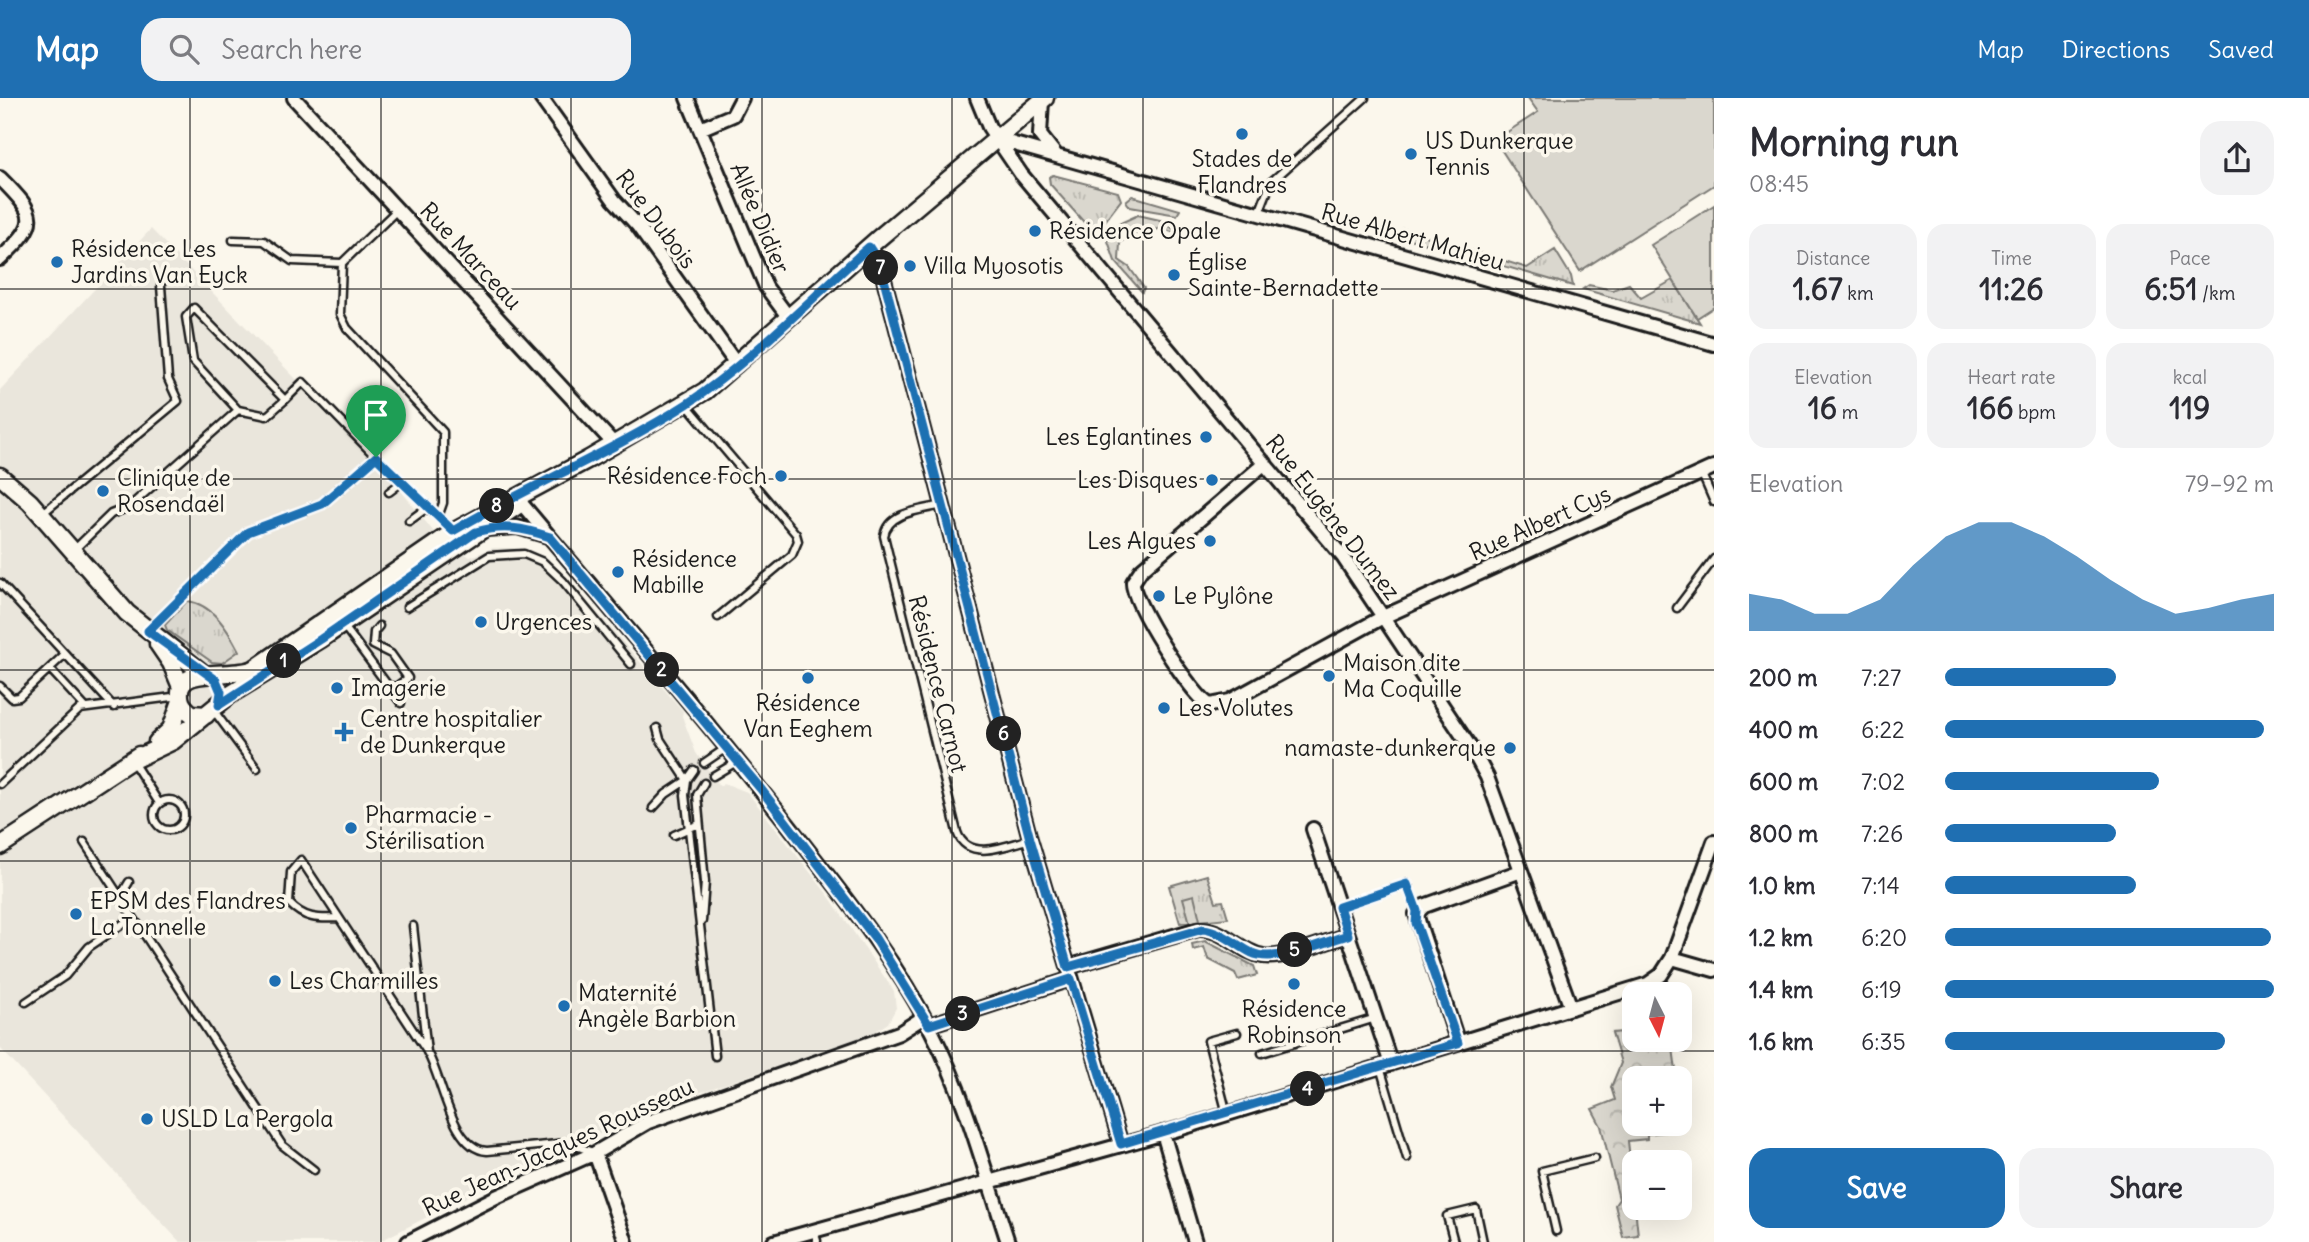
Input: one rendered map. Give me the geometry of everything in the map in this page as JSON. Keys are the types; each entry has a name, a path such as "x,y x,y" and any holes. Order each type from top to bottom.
{"street":[{"name":"Rue Marceau","path":"293,98 615,445"},
{"name":"Rue Dubois","path":"541,98 614,200 638,226 737,365"},
{"name":"Allée Didier","path":"687,98 766,287 789,317"},
{"path":"700,129 733,115 742,98"},
{"name":"Rue Eugène Dumez","path":"977,98 997,139 1021,174 1343,557 1479,760 1571,1008"},
{"path":"131,761 173,741 338,619 518,500 686,404 737,365 869,247 1043,99"},
{"path":"1043,99 1040,135 1046,146 1061,158"},
{"name":"Rue Albert Mahieu","path":"997,139 1714,344"},
{"path":"0,178 24,203 30,221 25,235 0,260"},
{"path":"869,247 880,264 945,504 1030,839 1121,1144"},
{"name":"Rue Albert Cys","path":"1265,463 1141,570 1133,582 1140,607 1196,693 1210,705 1230,701 1384,617 1714,467"},
{"path":"0,476 41,514 99,583 148,631 220,687 213,710"},
{"path":"464,535 518,500"},
{"path":"518,500 727,747 870,931 926,1021 950,1073 1008,1242"},
{"path":"464,535 494,527 517,527 550,537"},
{"path":"0,846 131,761 170,732 180,695 190,677 251,671 338,619"},
{"path":"148,631 168,658 180,695 192,713 213,710"},
{"path":"1313,829 1376,1018 1386,1065"},
{"path":"774,1242 815,1236 988,1181 1227,1114 1648,984 1661,975 1672,958 1714,842"},
{"path":"1458,1043 1416,923 1417,911 1521,871"},
{"name":"Rue Jean-Jacques Rousseau","path":"408,1242 496,1197 595,1153 648,1122 926,1021 1203,929 1264,957 1348,935"},
{"path":"1672,958 1714,970"},
{"path":"1163,1133 1195,1242"},
{"path":"595,1153 626,1242"}],"lane":[{"path":"1258,215 1270,182 1365,98"},
{"path":"398,209 341,263 340,314 344,324 443,432 443,503 438,517"},
{"path":"233,240 268,242 292,261 341,263"},
{"path":"41,514 178,401 168,379 161,286"},
{"path":"285,400 194,309 186,317 192,361 238,410 267,416 285,400 303,382 438,517 464,535"},
{"path":"686,404 798,537 792,555 718,617"},
{"path":"72,552 111,514 130,507 238,410"},
{"path":"148,631 248,532 322,504 376,457"},
{"path":"1701,472 1714,502"},
{"path":"388,492 402,482"},
{"name":"Résidence Carnot","path":"945,504 894,519 886,527 884,536 942,772 962,842 985,850 1030,839"},
{"path":"409,521 428,507"},
{"path":"407,607 489,556 524,554 543,562 563,581 631,664"},
{"path":"1677,608 1714,559"},
{"path":"0,583 114,707"},
{"path":"338,619 401,703"},
{"path":"379,626 374,632 373,645 391,654 408,678 396,687 387,685"},
{"path":"0,686 12,698 19,697 65,654"},
{"path":"50,669 85,707"},
{"path":"0,784 68,718 85,707 114,707 180,695"},
{"path":"213,710 257,769"},
{"path":"657,728 660,739 687,780 688,830 702,926 715,1056"},
{"path":"704,763 727,747"},
{"path":"131,761 159,803"},
{"path":"713,776 738,761"},
{"path":"653,808 666,794 687,780 694,770"},
{"path":"702,926 705,882 697,795 704,783"},
{"path":"168,800 177,802 184,815 176,828 159,829 154,818 159,803 168,800"},
{"path":"674,835 699,824"},
{"path":"84,842 282,1145 314,1170"},
{"path":"338,918 316,919 298,912 289,903 291,872 301,860 427,1052 436,1069 449,1112 472,1148 487,1151 567,1143 595,1153"},
{"path":"120,897 129,882"},
{"path":"1339,907 1407,884 1417,911"},
{"path":"26,1002 65,976 89,947 133,917"},
{"path":"413,926 427,1052"},
{"path":"1262,1053 1376,1018"},
{"path":"1227,1114 1208,1041 1237,1033"},
{"path":"1386,1065 1407,1158"},
{"path":"1556,1231 1542,1171 1595,1158"},
{"path":"1454,1242 1447,1216 1476,1209 1483,1242"}],"shaded area":[{"name":"Centre hospitalier de Dunkerque","path":"151,229 386,472 437,536 470,557 493,548 515,548 541,556 561,571 683,711 682,716 696,753 720,786 724,783 747,792 828,895 894,991 896,1008 888,1023 873,1033 678,1100 533,1163 378,1242 180,1242 0,1048 0,390"}],"green space":[{"path":"1528,98 1714,98 1714,185 1580,271 1495,140 1538,112"},
{"path":"1053,175 1118,192 1121,200 1099,229 1090,229 1050,184 1049,177"},
{"path":"1132,196 1180,210 1177,215 1130,207 1126,201"},
{"path":"1714,205 1714,307 1697,318 1651,245"},
{"path":"1138,215 1164,221 1180,235 1164,230 1148,230 1133,234 1120,243 1119,260 1129,267 1144,288 1142,292 1115,261 1108,241 1114,226"},
{"path":"1403,229 1527,268 1555,250 1571,276 1573,286 1406,238 1401,234"},
{"path":"1673,280 1700,323 1583,289 1589,285 1612,290 1629,284 1641,298"},
{"path":"187,601 205,607 219,619 239,651 222,663 212,662 167,630 165,625"},
{"path":"1207,875 1216,902 1223,901 1228,918 1180,923 1169,886"},
{"path":"1194,895 1200,920 1190,923 1183,898"},
{"path":"1205,941 1254,966 1257,975 1238,980 1235,973 1208,959 1204,947 1193,950 1192,944"},
{"path":"1622,1032 1622,1052 1674,1052 1675,1066 1622,1066 1622,1136 1647,1136 1647,1139 1628,1141 1629,1150 1622,1150 1622,1220 1636,1220 1638,1235 1623,1237 1615,1205 1619,1199 1601,1126 1592,1109 1615,1100 1611,1087 1621,1063 1612,1033"}],"place":[{"name":"Stades de Flandres","path":"1242,134"},
{"name":"US Dunkerque Tennis","path":"1411,154"},
{"name":"Résidence Opale","path":"1035,231"},
{"name":"Résidence Les Jardins Van Eyck","path":"57,262"},
{"name":"Villa Myosotis","path":"910,266"},
{"name":"Église Sainte-Bernadette","path":"1174,275"},
{"name":"Les Eglantines","path":"1206,437"},
{"name":"Résidence Foch","path":"781,476"},
{"name":"Les Disques","path":"1212,480"},
{"name":"Clinique de Rosendaël","path":"103,491"},
{"name":"Les Algues","path":"1210,541"},
{"name":"Résidence Mabille","path":"618,572"},
{"name":"Le Pylône","path":"1159,596"},
{"name":"Urgences","path":"481,622"},
{"name":"Maison dite Ma Coquille","path":"1329,676"},
{"name":"Résidence Van Eeghem","path":"808,678"},
{"name":"Imagerie","path":"337,688"},
{"name":"Les Volutes","path":"1164,708"},
{"name":"Centre hospitalier de Dunkerque","path":"344,732"},
{"name":"namaste-dunkerque","path":"1510,748"},
{"name":"Pharmacie - Stérilisation","path":"351,828"},
{"name":"EPSM des Flandres La Tonnelle","path":"76,914"},
{"name":"Les Charmilles","path":"275,981"},
{"name":"Résidence Robinson","path":"1294,984"},
{"name":"Maternité Angèle Barbion","path":"564,1006"},
{"name":"USLD La Pergola","path":"147,1119"}],"route":[{"path":"869,247 880,264 945,504 1030,839 1068,967 1198,929 1216,932 1256,955 1276,956 1348,935 1339,907 1407,884 1417,911 1416,923 1458,1043 1182,1128 1121,1144 1071,979 929,1025 894,967 845,897 704,718 550,537 529,530 506,526 476,532 321,639 235,691 219,705 221,692 216,680 204,674 148,631 248,532 259,526 307,512 322,504 376,457 453,531 670,414 705,391 869,247"}]}
